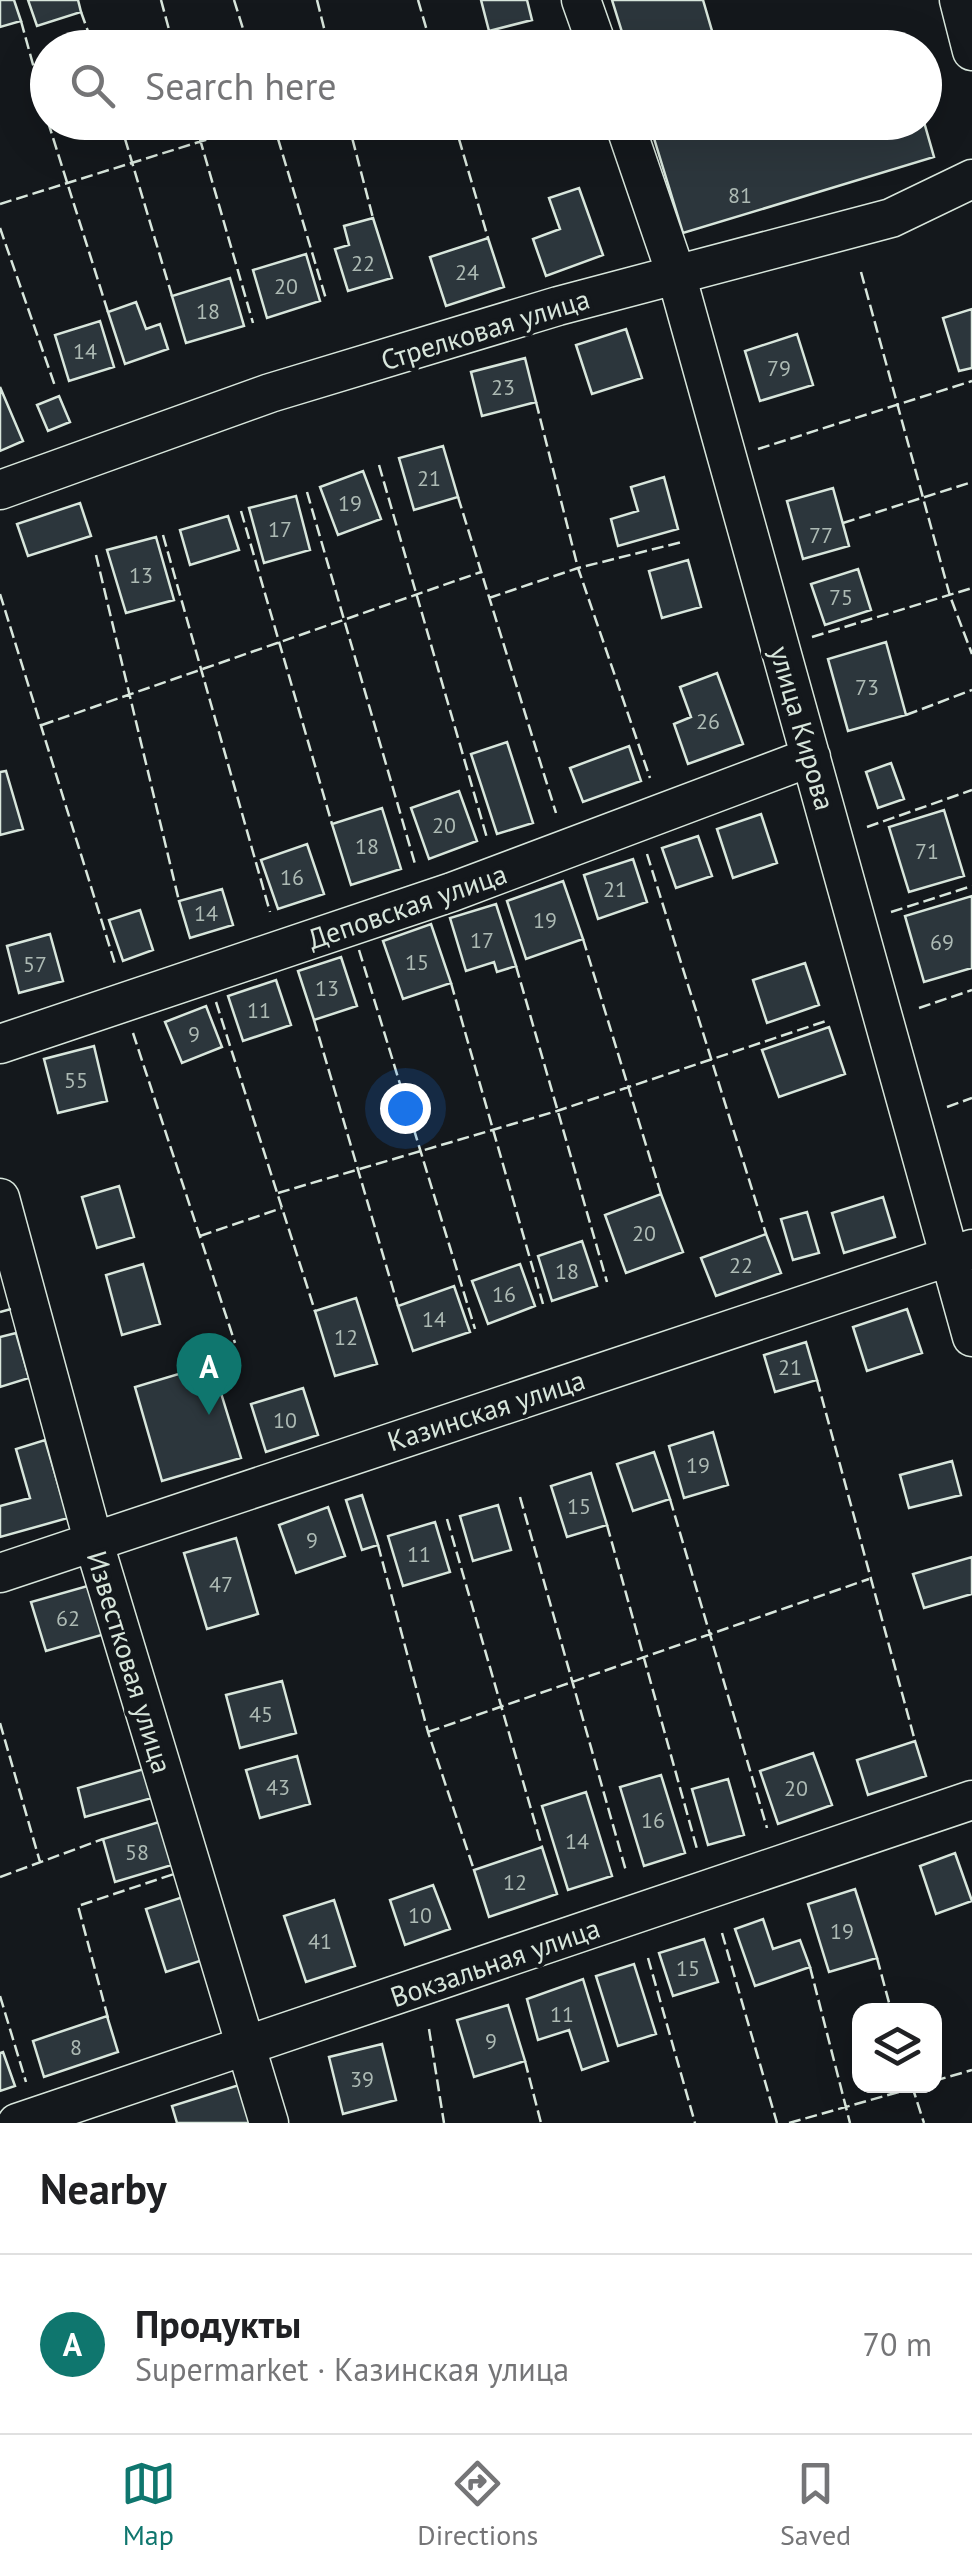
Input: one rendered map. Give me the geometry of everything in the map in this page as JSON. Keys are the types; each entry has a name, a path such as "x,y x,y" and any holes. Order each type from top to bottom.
{"street":[{"path":"581,0 592,30"},
{"path":"959,0 972,51"},
{"name":"улица Кирова","path":"630,140 676,274 811,757 961,1252 972,1337"},
{"name":"Стрелковая улица","path":"0,490 270,394 676,274 891,218 972,180"},
{"name":"Деповская улица","path":"0,1044 452,892 811,757"},
{"name":"Известковая улица","path":"0,1198 94,1540 269,2123"},
{"name":"Казинская улица","path":"0,1572 961,1252"},
{"name":"Вокзальная улица","path":"17,2123 972,1800"}],"building":[{"path":"0,0 14,0 21,21 0,27"},
{"path":"28,0 78,0 81,12 37,26"},
{"path":"481,0 527,0 532,20 489,30"},
{"path":"612,0 703,0 712,30 621,30"},
{"path":"655,140 929,140 934,157 683,233"},
{"path":"579,188 603,255 546,276 533,239 560,229 549,198"},
{"path":"373,218 392,278 348,291 335,249 349,245 344,226"},
{"path":"488,238 504,287 446,306 430,257"},
{"path":"306,254 320,301 267,318 253,270"},
{"path":"230,278 244,326 186,343 172,296"},
{"path":"136,302 146,329 160,324 168,349 125,364 108,312"},
{"path":"972,309 972,368 959,371 943,318"},
{"path":"100,321 114,367 69,381 55,335"},
{"path":"626,329 642,378 592,394 576,345"},
{"path":"797,334 813,385 760,401 745,351"},
{"path":"525,358 536,402 482,416 471,372"},
{"path":"0,387 23,441 0,451"},
{"path":"59,396 70,422 48,431 37,405"},
{"path":"443,446 458,497 414,510 399,458"},
{"path":"363,471 381,519 338,535 320,487"},
{"path":"664,477 678,529 618,546 611,519 638,511 631,487"},
{"path":"833,488 849,546 803,559 787,501"},
{"path":"296,496 310,550 264,563 249,508"},
{"path":"80,503 91,536 28,556 17,524"},
{"path":"228,516 239,550 190,565 180,530"},
{"path":"156,537 174,600 126,613 107,550"},
{"path":"688,560 701,607 662,618 649,571"},
{"path":"858,569 871,610 825,625 811,584"},
{"path":"886,642 906,715 848,731 828,659"},
{"path":"717,673 743,744 688,764 674,724 691,717 680,687"},
{"path":"507,742 533,823 497,834 471,754"},
{"path":"629,746 641,781 583,802 570,768"},
{"path":"891,763 904,799 878,808 866,772"},
{"path":"6,771 23,829 0,835 0,772"},
{"path":"459,791 477,841 429,859 411,808"},
{"path":"382,808 401,869 351,885 332,824"},
{"path":"944,810 964,876 909,892 889,827"},
{"path":"761,814 777,863 733,878 717,829"},
{"path":"698,836 712,876 676,888 662,848"},
{"path":"307,844 324,894 278,909 261,860"},
{"path":"633,859 647,902 598,919 584,875"},
{"path":"563,881 583,939 526,959 507,901"},
{"path":"222,889 233,925 190,938 179,901"},
{"path":"972,896 972,968 924,982 905,916"},
{"path":"496,904 516,966 497,972 494,962 466,971 450,918"},
{"path":"140,910 153,950 123,961 109,920"},
{"path":"431,924 451,983 403,999 383,941"},
{"path":"50,934 63,981 19,993 7,946"},
{"path":"341,957 357,1006 314,1020 298,971"},
{"path":"805,963 819,1005 767,1023 753,980"},
{"path":"276,980 291,1025 243,1041 228,996"},
{"path":"206,1006 222,1047 182,1063 165,1022"},
{"path":"829,1027 845,1074 779,1097 762,1050"},
{"path":"94,1046 107,1101 58,1113 44,1059"},
{"path":"119,1186 134,1237 97,1248 82,1197"},
{"path":"661,1194 683,1252 626,1273 605,1215"},
{"path":"883,1197 895,1237 844,1253 832,1213"},
{"path":"807,1212 819,1253 793,1260 781,1219"},
{"path":"766,1234 781,1273 716,1296 701,1258"},
{"path":"582,1241 597,1286 552,1301 538,1256"},
{"path":"143,1264 160,1324 122,1335 106,1275"},
{"path":"520,1264 535,1306 488,1324 472,1281"},
{"path":"454,1286 470,1332 413,1351 398,1306"},
{"path":"356,1298 377,1364 335,1376 315,1311"},
{"path":"907,1309 922,1353 867,1371 853,1327"},
{"path":"16,1333 29,1378 0,1387 0,1337"},
{"path":"806,1342 817,1380 775,1392 764,1355"},
{"path":"212,1364 241,1458 162,1481 135,1387"},
{"path":"303,1388 318,1435 266,1452 251,1404"},
{"path":"713,1432 728,1485 684,1498 669,1446"},
{"path":"45,1440 68,1518 0,1537 0,1506 30,1498 16,1449"},
{"path":"654,1452 670,1499 633,1511 617,1464"},
{"path":"952,1461 961,1495 909,1508 900,1475"},
{"path":"591,1473 607,1525 567,1537 551,1486"},
{"path":"362,1495 378,1545 362,1550 346,1500"},
{"path":"498,1505 511,1550 473,1561 460,1516"},
{"path":"328,1507 345,1556 296,1573 279,1525"},
{"path":"435,1522 450,1572 403,1586 388,1536"},
{"path":"236,1538 258,1614 207,1629 184,1553"},
{"path":"972,1557 972,1594 924,1608 913,1574"},
{"path":"91,1585 105,1634 46,1651 31,1602"},
{"path":"282,1681 296,1733 240,1748 226,1695"},
{"path":"915,1741 926,1776 868,1795 857,1760"},
{"path":"813,1753 832,1805 778,1824 760,1771"},
{"path":"297,1756 310,1804 260,1818 246,1770"},
{"path":"144,1769 152,1798 85,1817 78,1788"},
{"path":"661,1775 685,1853 644,1866 620,1787"},
{"path":"728,1779 744,1835 708,1845 692,1789"},
{"path":"586,1792 612,1876 568,1890 542,1806"},
{"path":"159,1822 172,1865 115,1882 103,1839"},
{"path":"542,1847 557,1894 489,1917 474,1870"},
{"path":"955,1853 972,1901 936,1914 920,1866"},
{"path":"433,1885 450,1929 405,1945 390,1900"},
{"path":"855,1889 877,1958 829,1972 808,1904"},
{"path":"183,1897 203,1960 166,1972 146,1909"},
{"path":"334,1900 355,1966 306,1982 284,1916"},
{"path":"763,1919 773,1949 800,1940 810,1967 755,1986 735,1929"},
{"path":"704,1939 718,1982 673,1996 659,1953"},
{"path":"634,1964 656,2034 618,2046 596,1976"},
{"path":"583,1979 608,2061 582,2070 569,2030 538,2040 527,1999"},
{"path":"508,2005 525,2061 474,2077 457,2020"},
{"path":"107,2016 118,2052 44,2077 33,2041"},
{"path":"382,2044 396,2100 343,2114 329,2057"},
{"path":"3,2052 15,2086 0,2091 0,2053"},
{"path":"239,2085 251,2123 177,2123 172,2106"}],"fence":[{"path":"161,0 169,30"},
{"path":"234,0 243,30"},
{"path":"317,0 324,30"},
{"path":"418,0 427,30"},
{"path":"81,12 88,30"},
{"path":"21,21 30,54"},
{"path":"54,140 108,312"},
{"path":"125,140 172,296"},
{"path":"200,140 253,323"},
{"path":"0,204 205,140"},
{"path":"278,140 326,299"},
{"path":"353,140 373,218"},
{"path":"459,140 488,238"},
{"path":"0,228 55,386"},
{"path":"861,272 950,596 972,654"},
{"path":"758,449 972,381"},
{"path":"536,402 578,568 650,778"},
{"path":"379,465 487,838"},
{"path":"843,523 972,482"},
{"path":"307,492 415,864"},
{"path":"458,497 556,813"},
{"path":"241,511 332,824"},
{"path":"163,535 270,912"},
{"path":"489,598 578,568 682,542"},
{"path":"96,555 179,901"},
{"path":"42,725 481,572"},
{"path":"812,637 972,588"},
{"path":"0,594 115,964"},
{"path":"906,715 972,690"},
{"path":"867,827 972,790"},
{"path":"647,854 766,1234"},
{"path":"891,912 972,886"},
{"path":"583,939 661,1194"},
{"path":"359,950 475,1329"},
{"path":"516,966 607,1282"},
{"path":"451,983 543,1304"},
{"path":"919,1008 972,990"},
{"path":"216,1002 315,1311"},
{"path":"314,1020 398,1306"},
{"path":"278,1193 557,1111 826,1021"},
{"path":"133,1033 235,1343"},
{"path":"947,1107 972,1098"},
{"path":"200,1236 282,1208"},
{"path":"0,1312 11,1309"},
{"path":"817,1380 915,1741"},
{"path":"520,1497 626,1871"},
{"path":"670,1499 767,1828"},
{"path":"447,1519 542,1847"},
{"path":"607,1525 697,1849"},
{"path":"378,1545 428,1732 474,1870"},
{"path":"428,1732 869,1579"},
{"path":"0,1723 40,1862"},
{"path":"0,1877 103,1839"},
{"path":"108,2018 78,1906 174,1874"},
{"path":"722,1933 777,2123"},
{"path":"648,1958 695,2123"},
{"path":"877,1958 889,2003"},
{"path":"810,1967 850,2123"},
{"path":"0,1996 26,2082"},
{"path":"429,2029 444,2123"},
{"path":"525,2061 541,2123"},
{"path":"942,2079 972,2070"},
{"path":"789,2123 895,2093"},
{"path":"914,2093 924,2123"}],"place":[{"name":"Продукты","path":"209,1415"}]}
